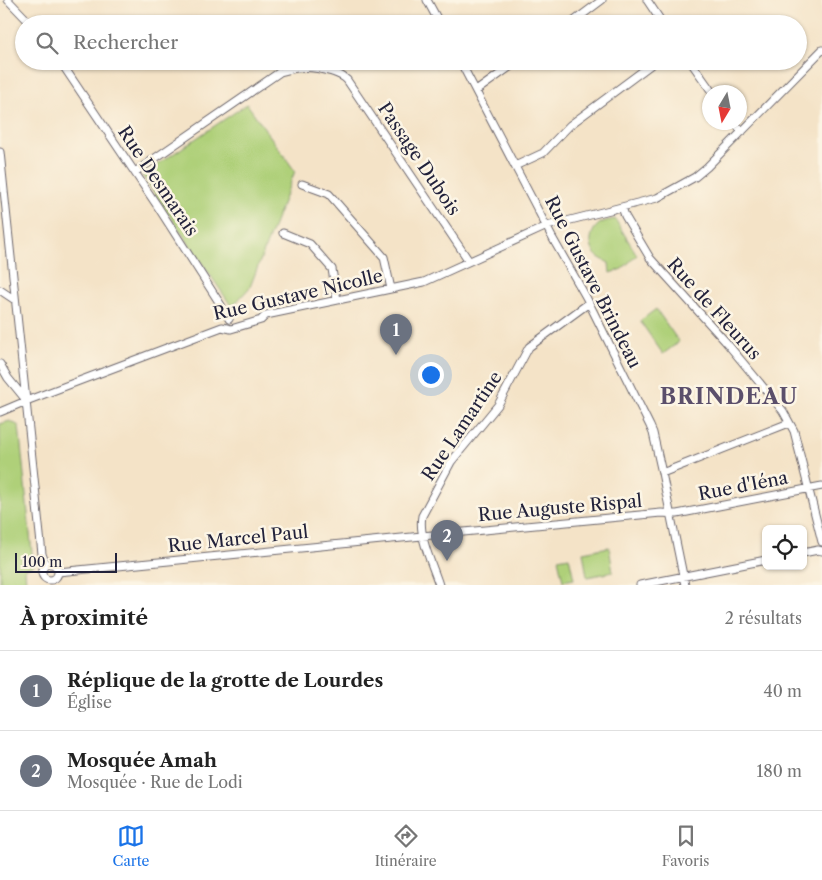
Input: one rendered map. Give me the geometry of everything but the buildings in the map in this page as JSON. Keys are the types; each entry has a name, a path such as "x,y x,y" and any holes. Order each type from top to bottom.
{"street":[{"path":"8,0 22,15"},
{"path":"427,0 435,15"},
{"path":"582,15 602,0"},
{"path":"647,0 657,15"},
{"name":"Rue Gustave Nicolle","path":"807,65 822,50"},
{"name":"Rue Desmarais","path":"66,70 196,265 229,319"},
{"name":"Passage Dubois","path":"134,172 280,72 286,70"},
{"name":"Passage Dubois","path":"326,70 342,75 349,84 469,261"},
{"name":"Rue Gustave Brindeau","path":"465,70 589,303 653,433 685,585"},
{"path":"476,91 505,70"},
{"path":"515,166 543,152 570,125 644,70"},
{"path":"696,70 707,85"},
{"name":"Rue Gustave Nicolle","path":"0,412 220,328 230,329 261,320 266,315 424,282 547,226 657,198 695,177 802,70"},
{"path":"0,152 42,554 46,565"},
{"path":"302,184 329,194 384,257 391,289"},
{"name":"Rue de Fleurus","path":"622,207 625,216 650,258 783,411 794,431 822,542"},
{"path":"283,233 310,244 332,269 337,300"},
{"path":"0,290 15,300"},
{"name":"Rue Lamartine","path":"422,536 420,524 422,516 451,462 498,405 529,347 589,303"},
{"path":"0,364 8,378 26,401"},
{"path":"662,473 789,423"},
{"name":"Rue d'Iéna","path":"670,514 822,486"},
{"name":"Rue Auguste Rispal","path":"422,536 660,513 670,514"},
{"path":"422,536 439,585"},
{"name":"Rue Marcel Paul","path":"58,572 422,536"},
{"path":"807,552 822,551"},
{"path":"640,585 762,561"},
{"path":"46,565 56,567 58,572 56,577 49,583 42,574 42,569 46,565"}],"green space":[{"path":"247,104 295,171 250,287 232,307 142,175"},
{"path":"615,219 637,255 622,269 610,273 609,263 595,254 591,240 593,231 599,224"},
{"path":"656,309 679,342 663,354 640,321"},
{"path":"10,421 19,426 33,563 33,566 25,568 26,585 0,585 0,424"},
{"path":"609,547 613,572 587,577 583,552"},
{"path":"569,557 574,579 563,581 558,559"}],"place":[{"name":"Réplique de la grotte de Lourdes","path":"396,355"},
{"name":"Mosquée Amah","path":"447,561"}],"district":[{"name":"BRINDEAU","path":"729,396"}]}
